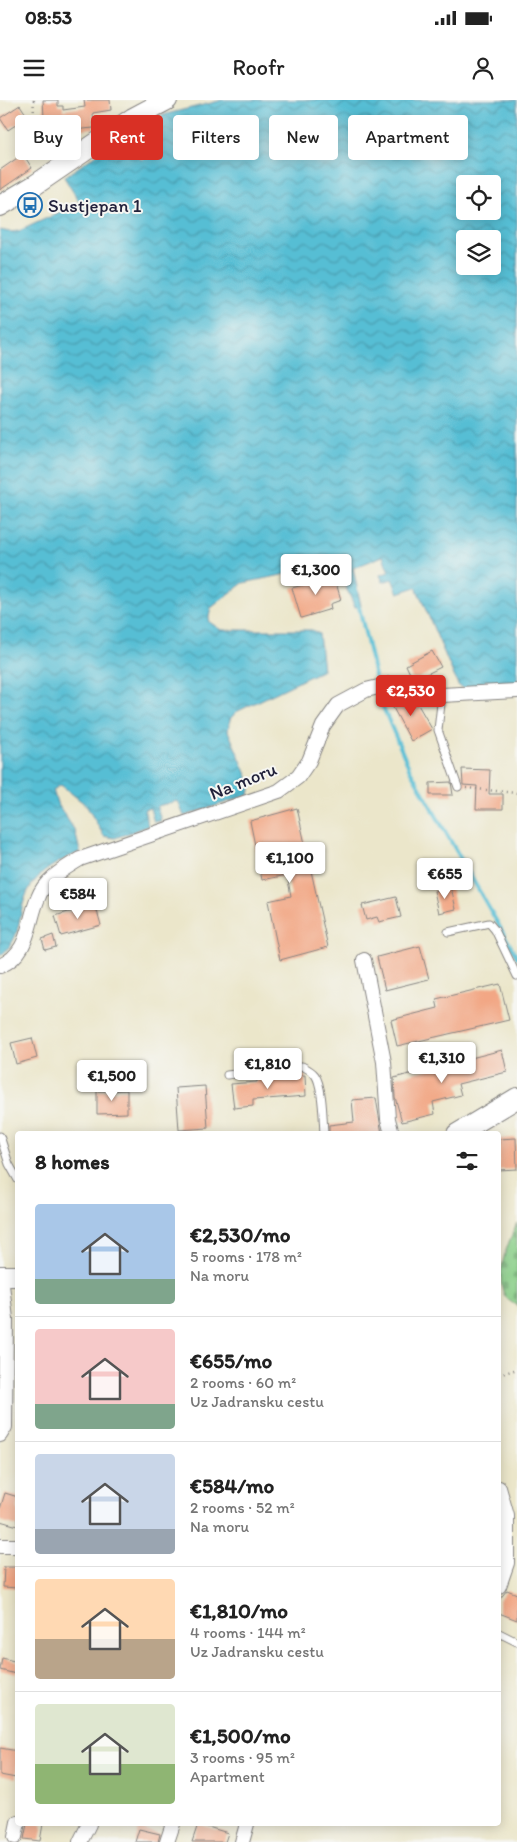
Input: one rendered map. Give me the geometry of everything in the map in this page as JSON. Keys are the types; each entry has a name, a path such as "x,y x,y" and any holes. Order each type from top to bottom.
{"main road":[{"path":"0,206 35,185 133,118 167,100"},
{"path":"462,1131 517,1098"}],"street":[{"name":"Na moru","path":"0,966 8,963 25,945 38,897 55,874 80,859 280,791 302,772 309,761 323,726 338,705 366,690 391,684 403,684 442,695 517,691"},
{"path":"364,960 384,1062 388,1119 391,1131"},
{"path":"0,1435 5,1427 3,1332 6,1276"},
{"path":"501,1495 507,1516 508,1563 501,1581"},
{"path":"0,1546 15,1546"},
{"path":"15,1837 17,1826"},
{"path":"80,1842 88,1826"},
{"path":"167,1842 172,1826"},
{"path":"242,1842 246,1826"}],"lane":[{"path":"442,695 438,730 458,787"},
{"path":"448,932 489,923 496,930 517,976"},
{"path":"227,1075 302,1066 315,1075 318,1084 324,1131"},
{"path":"0,1136 9,1164 15,1175"},
{"path":"501,1634 517,1642"}],"path":[{"path":"34,100 34,115"},
{"path":"458,787 517,793"},
{"path":"501,1374 517,1369"}],"green space":[{"path":"517,1223 517,1306 505,1296 501,1279 503,1259"}],"water":[{"path":"223,100 517,100 517,685 497,683 465,690 458,685 416,587 398,593 392,579 383,582 380,575 389,572 383,556 353,568 361,606 355,607 335,564 243,583 211,608 208,621 221,630 312,630 319,634 323,670 236,712 230,719 228,731 251,784 249,795 184,816 178,801 157,806 161,821 154,822 150,808 144,809 148,826 115,838 104,836 86,805 61,785 53,790 57,803 75,831 80,852 51,867 32,884 24,900 13,941 0,956 0,230 19,231 80,203 64,177 91,158 91,160 163,160 163,115"}],"building":[{"path":"43,100 58,100 58,106 63,106 63,110 85,107 84,100 110,100 111,110 91,115 91,128 81,129 81,115 44,115"},
{"path":"20,105 27,115 15,115 15,125 8,130 0,118"},
{"path":"15,160 27,160 32,168 0,190 0,170"},
{"path":"334,576 341,600 330,604 331,609 301,618 292,588"},
{"path":"432,651 441,667 417,679 412,678 406,665"},
{"path":"408,694 413,696 432,729 411,741 391,704"},
{"path":"462,769 490,770 489,794 503,794 503,809 476,809 477,786 463,785"},
{"path":"451,782 453,795 430,795 430,783"},
{"path":"297,808 328,947 280,960 268,901 291,896 287,875 262,880 250,821"},
{"path":"451,887 456,909 439,913 434,891"},
{"path":"396,897 401,917 379,922 377,917 366,920 362,905"},
{"path":"95,904 101,925 61,936 55,916"},
{"path":"53,935 56,947 45,950 42,939"},
{"path":"420,946 429,979 385,990 377,957"},
{"path":"500,984 509,1020 397,1046 391,1020 438,1008 436,999"},
{"path":"32,1038 37,1058 16,1064 11,1043"},
{"path":"502,1050 507,1072 458,1084 461,1095 433,1102 435,1114 402,1122 395,1097 394,1078"},
{"path":"305,1075 306,1096 253,1100 253,1106 234,1108 231,1084 257,1082 257,1079"},
{"path":"205,1086 208,1128 179,1130 176,1088"},
{"path":"127,1090 127,1113 97,1114 97,1091"},
{"path":"376,1098 382,1131 329,1131 329,1125 354,1122 352,1100"},
{"path":"516,1138 517,1169 501,1170 501,1139"},
{"path":"5,1493 15,1496 15,1525 0,1521 0,1509"},
{"path":"4,1567 15,1567 15,1588 3,1587"},
{"path":"507,1590 517,1594 517,1620 501,1614 501,1598"},
{"path":"2,1658 15,1661 15,1674 0,1670"},
{"path":"0,1748 15,1750 15,1778 0,1775"},
{"path":"27,1826 43,1826 40,1841 24,1839"},
{"path":"197,1826 205,1826 228,1833 225,1842 192,1842"},
{"path":"139,1829 160,1834 158,1842 135,1842"}],"waterway":[{"path":"359,607 375,676"},
{"path":"379,698 410,770 517,957"}],"place":[{"name":"Sustjepan 1","path":"30,205"}]}
